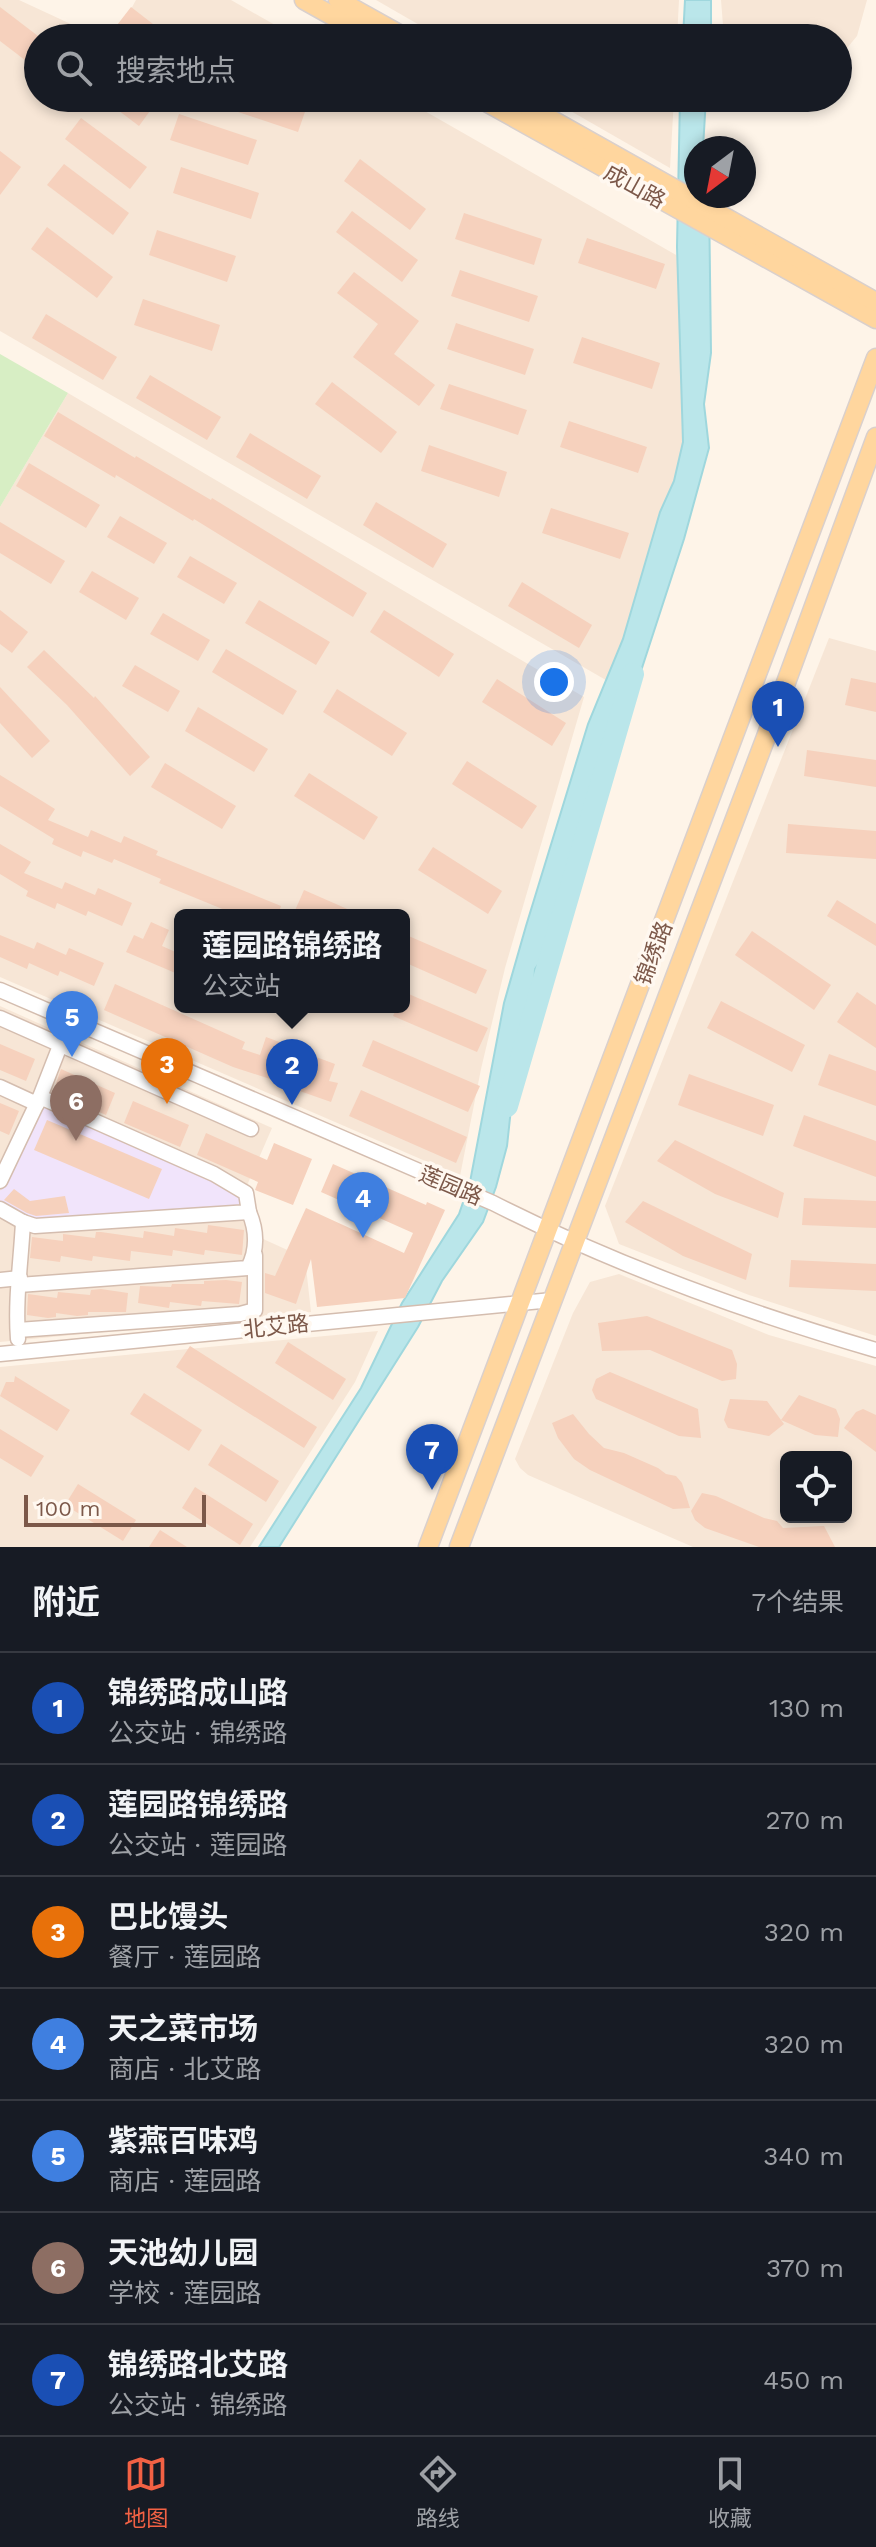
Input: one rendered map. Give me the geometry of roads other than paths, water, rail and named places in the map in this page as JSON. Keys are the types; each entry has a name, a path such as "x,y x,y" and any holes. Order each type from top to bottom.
{"main road":[{"path":"304,0 347,24"},
{"path":"338,0 381,24"},
{"name":"成山路","path":"507,112 643,180"},
{"name":"成山路","path":"535,112 876,319"},
{"name":"成山路","path":"749,240 876,302"},
{"name":"锦绣路","path":"428,1547 876,358"},
{"name":"锦绣路","path":"459,1547 876,437"}],"street":[{"name":"莲园路","path":"0,990 464,1190 549,1231"},
{"path":"0,1018 251,1129"},
{"path":"0,1181 4,1160 38,1100 70,1020"},
{"path":"0,1087 214,1174 246,1193 249,1212 256,1227 255,1310 240,1314 18,1330"},
{"path":"0,1209 35,1226 249,1212"},
{"path":"20,1352 16,1308 23,1222"},
{"path":"549,1231 752,1310 876,1350"},
{"path":"0,1280 248,1268 255,1255"},
{"name":"北艾路","path":"0,1354 552,1300"}],"water":[{"path":"685,0 711,0 711,24 684,24"},
{"path":"680,112 705,112 704,136 684,136 684,208 709,208 711,353 704,404 709,448 684,539 639,677 627,696 557,936 535,969 532,1021 514,1081 507,1146 496,1187 483,1222 442,1281 418,1327 279,1547 259,1547 361,1388 402,1303 459,1214 470,1182 504,1003 526,926 588,724 623,639 660,512 674,481 683,442 677,247"}],"waterway":[{"path":"507,1106 633,674"}],"place":[{"name":"锦绣路成山路","path":"778,747"},
{"name":"紫燕百味鸡","path":"72,1057"},
{"name":"巴比馒头","path":"167,1104"},
{"name":"莲园路锦绣路","path":"292,1105"},
{"name":"天池幼儿园","path":"76,1141"},
{"name":"天之菜市场","path":"363,1238"},
{"name":"锦绣路北艾路","path":"432,1490"}]}
